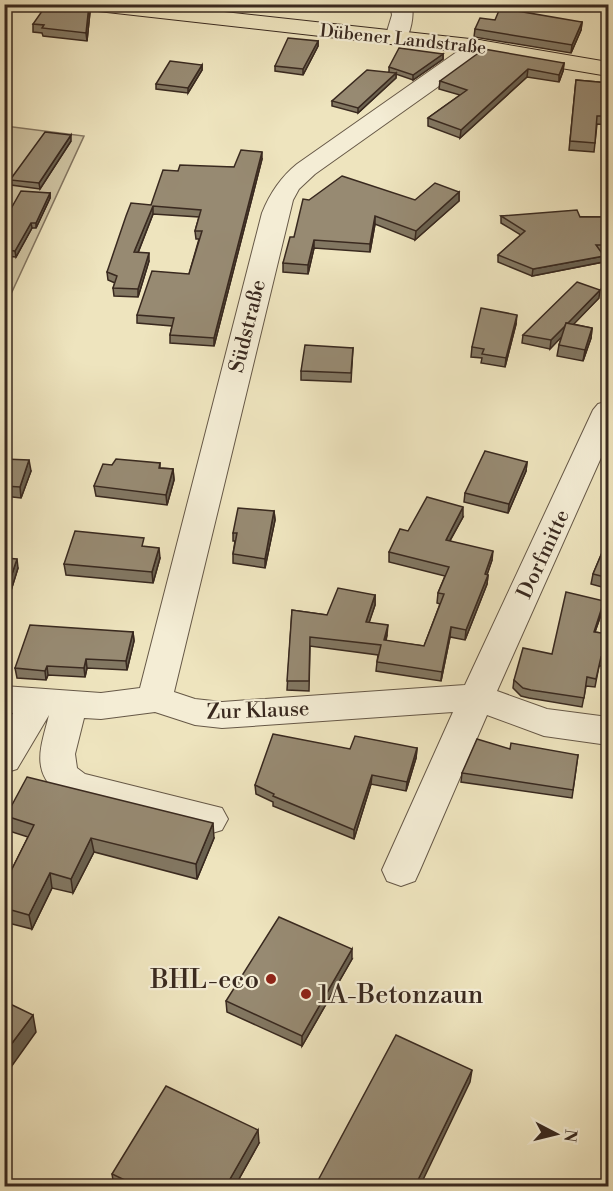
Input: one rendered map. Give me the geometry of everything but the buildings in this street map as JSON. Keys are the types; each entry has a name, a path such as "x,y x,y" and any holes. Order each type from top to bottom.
{"main road":[{"name":"Dübener Landstraße","path":"89,4 479,47 609,69"}],"street":[{"path":"396,38 403,15 401,4"},
{"name":"Südstraße","path":"155,699 281,194 306,169 479,47"},
{"name":"Dorfmitte","path":"477,697 609,410"},
{"path":"401,870 477,697"},
{"name":"Zur Klause","path":"37,701 100,706 155,699 195,712 222,716 477,697 544,722 609,731"},
{"path":"4,759 37,701"},
{"path":"37,701 57,754 58,766 63,777 73,784 209,819"}],"shaded area":[{"path":"5,126 84,136 5,307"}],"place":[{"name":"BHL-eco","path":"271,979"},
{"name":"1A-Betonzaun","path":"306,994"}]}
